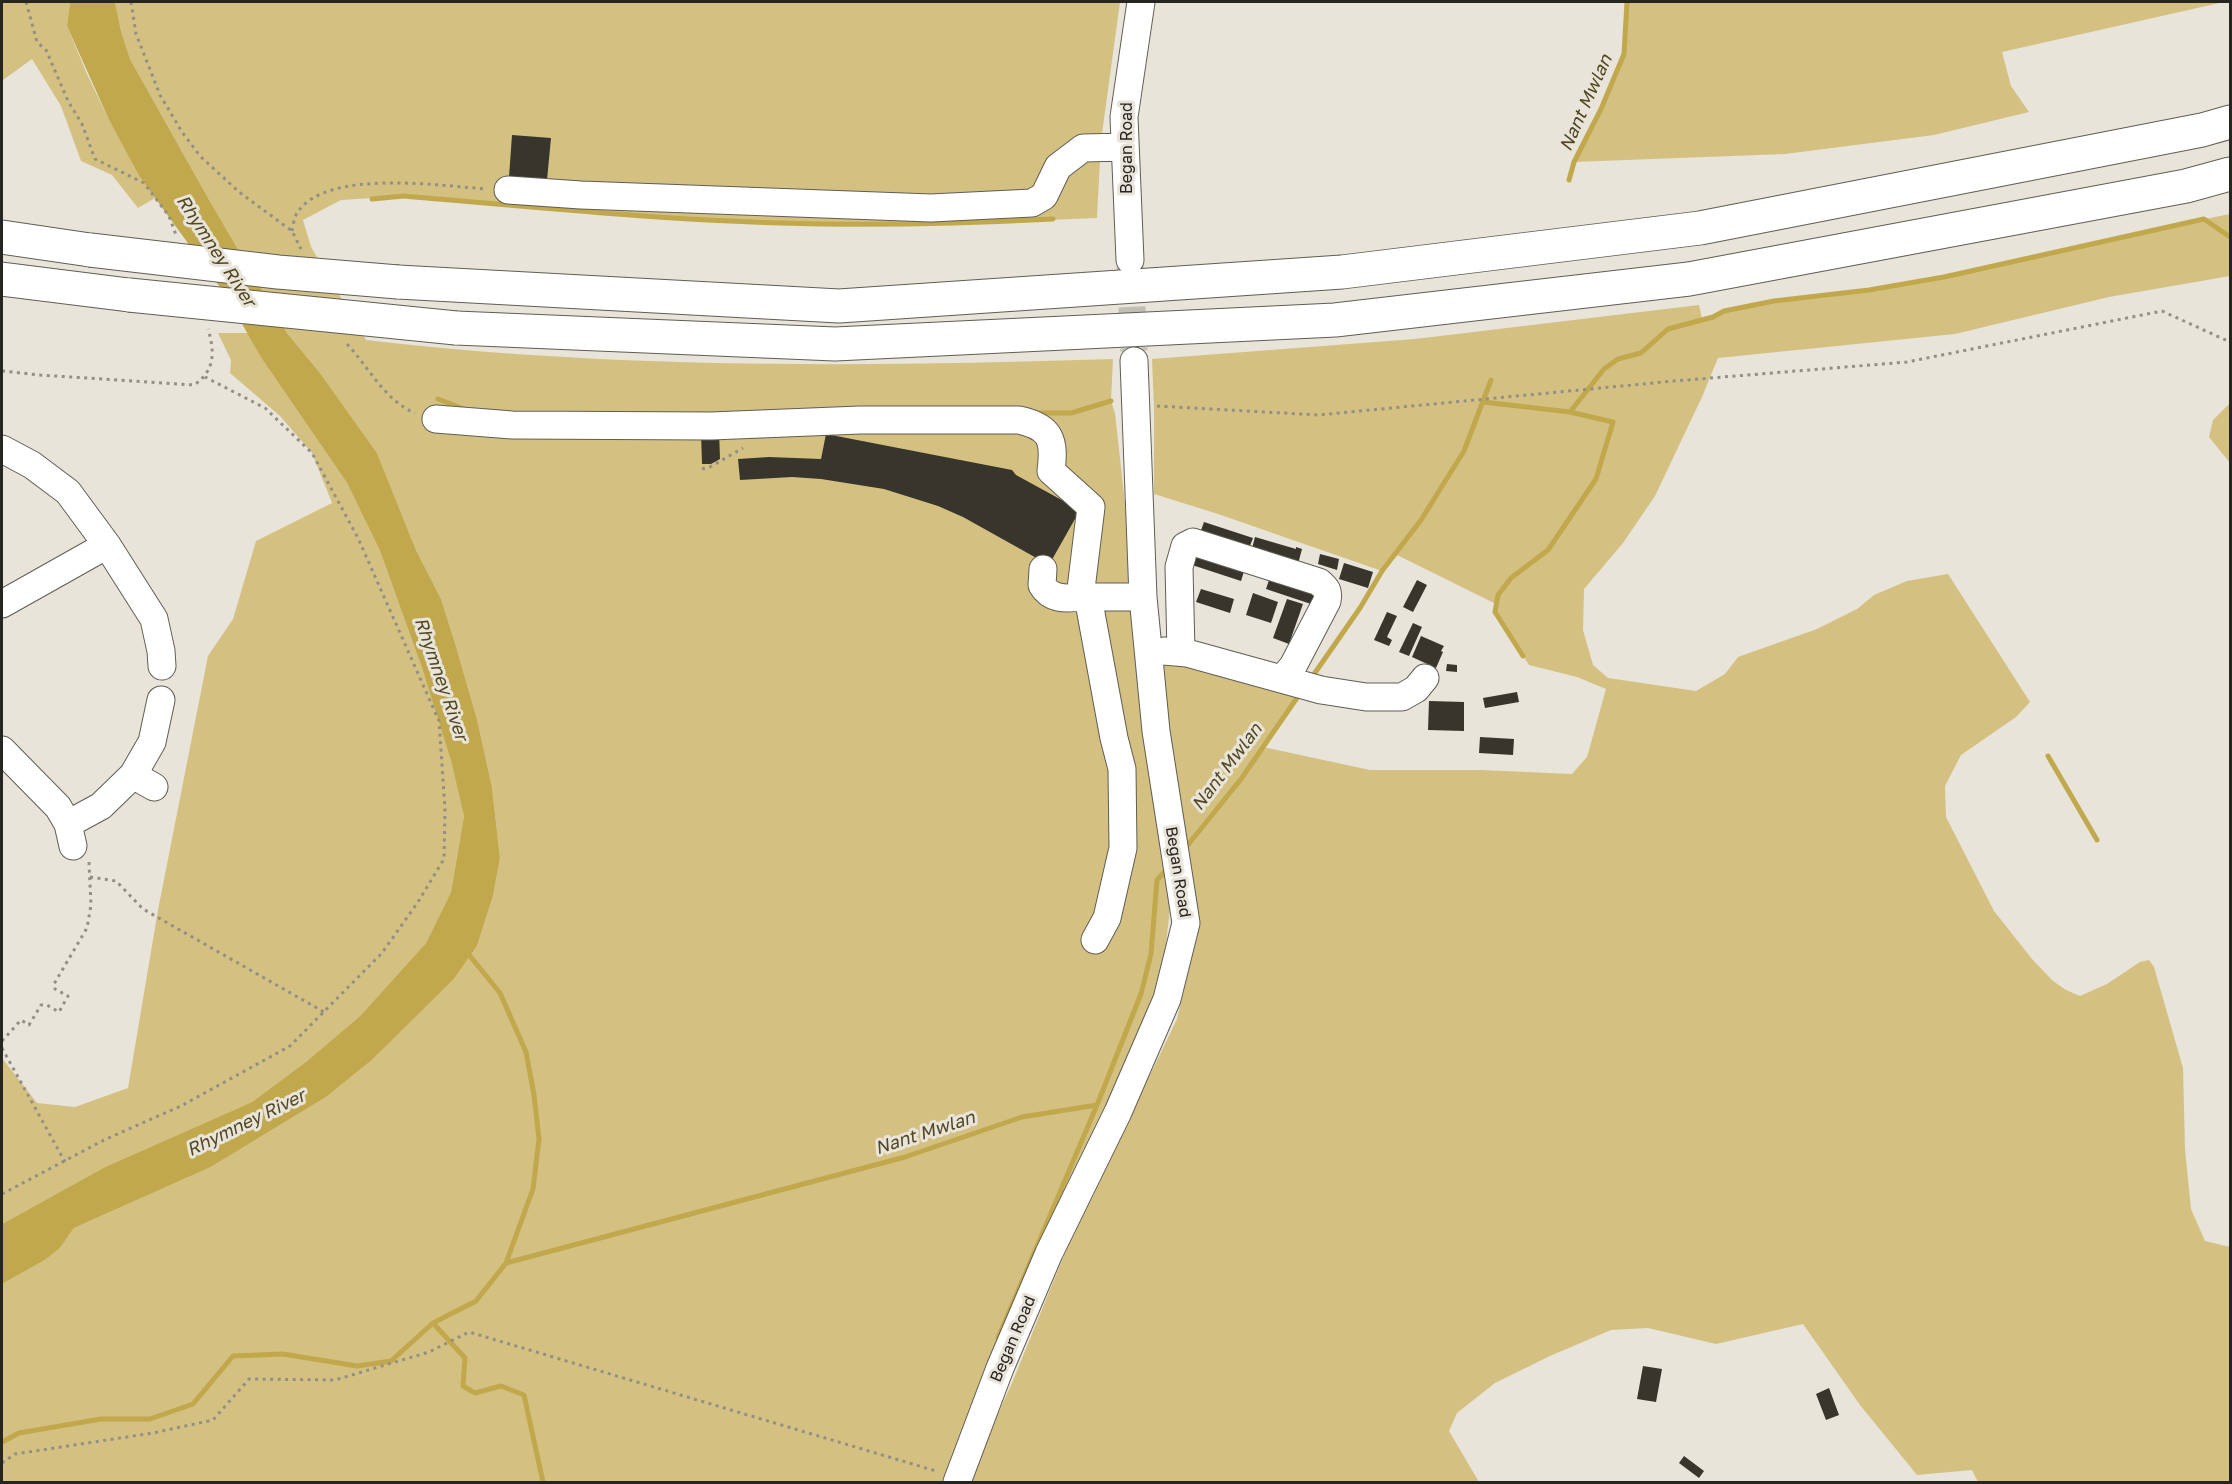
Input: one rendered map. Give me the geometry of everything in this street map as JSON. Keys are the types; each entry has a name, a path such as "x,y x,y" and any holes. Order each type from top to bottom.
{"highway":[{"path":"2,237 278,273 398,282 839,306 1342,273 1700,228 2230,122"},
{"path":"2,279 129,295 456,328 835,344 1335,320 1689,279 2186,186 2230,174"}],"street":[{"name":"Began Road","path":"1130,260 1124,117 1141,2"},
{"path":"508,190 581,195 931,208 1032,203 1044,196 1058,167 1083,148 1125,147"},
{"name":"Began Road","path":"958,1480 1000,1368 1049,1253 1118,1112 1167,999 1186,923 1156,731 1143,597 1134,361"},
{"path":"436,419 512,424 771,424 860,420 1019,420 1035,423 1046,433 1054,450 1051,471 1091,507 1084,597 1122,769 1123,848 1107,918 1095,940"},
{"path":"2,449 32,465 68,492 161,613 154,619 162,666"},
{"path":"1182,652 1179,567 1185,546 1194,542 1319,582 1327,589 1329,593 1327,601 1288,680"},
{"path":"5,602 107,545"},
{"path":"1043,569 1042,585 1050,595 1061,598 1143,597"},
{"path":"1148,651 1182,652 1321,690 1366,697 1402,697 1416,689 1425,678"},
{"path":"2,750 58,807 70,835 101,806 144,781 161,700"}],"path":[{"path":"26,2 37,42 46,50 68,101 82,124 95,159 144,183 169,216 176,236"},
{"path":"131,2 136,34 156,84 182,132 200,156 239,192 292,231 297,213 311,201 331,190 351,185 385,182 508,190"},
{"path":"1136,406 1318,415 1674,381 1907,362 2162,312 2230,342"},
{"path":"2,371 194,385 205,377 213,357 206,324"},
{"path":"2,1194 106,1139 181,1107 290,1046 382,953 444,859 446,809 439,721 358,538 312,453 265,408 205,377"},
{"path":"702,469 710,467 770,432 771,424"},
{"path":"2,1041 21,1020 29,1025 41,1005 47,1005 59,1012 68,996 53,987 87,928 92,905 88,850 80,850 70,835"},
{"path":"90,877 116,881 143,909 324,1012"},
{"path":"2,1048 65,1162"},
{"path":"2,1463 15,1454 153,1433 213,1420 249,1379 335,1380 429,1352 469,1332 958,1480"}],"shaded area":[{"path":"2,2 70,2 67,26 87,74 139,176 155,198 138,208 112,175 81,161 61,106 32,59 2,79"},
{"path":"115,2 1120,2 1101,141 1097,218 997,222 821,224 608,214 404,196 341,200 303,220 311,247 366,340 552,356 645,361 832,364 1113,359 1111,401 1115,413 1142,658 1172,890 1163,971 1153,1013 1001,1332 947,1482 2,1482 2,1284 45,1260 60,1248 74,1228 211,1167 326,1097 372,1060 454,979 477,946 493,896 500,858 492,787 477,719 455,643 441,599 416,550 377,453 320,373 287,333 208,198 130,59"},
{"path":"1627,2 2224,2 2002,52 2011,86 2029,112 1934,135 1785,154 1574,162 1601,109 1624,54"},
{"path":"2230,214 2230,276 2109,297 1955,334 1718,358 1655,496 1623,543 1584,589 1583,630 1593,665 1608,678 1696,691 1725,674 1738,657 1817,629 1857,609 1874,595 1907,581 1948,574 2030,702 2016,717 1961,755 1945,786 1946,817 1994,911 2032,959 2053,981 2080,996 2107,984 2140,962 2149,960 2154,967 2183,1068 2185,1149 2191,1209 2205,1241 2230,1247 2230,1482 1978,1482 1972,1470 1917,1475 1860,1405 1803,1324 1716,1344 1648,1328 1611,1330 1550,1356 1495,1383 1457,1413 1449,1431 1479,1482 970,1482 982,1448 1012,1383 1069,1243 1177,1019 1192,956 1196,926 1158,668 1171,655 1303,689 1263,747 1370,770 1481,770 1572,774 1587,757 1606,689 1577,677 1529,665 1495,612 1496,604 1395,554 1382,571 1154,494 1152,359 1415,339 1699,305 1702,319 1713,317 1724,311 1774,301 1869,290 1944,277"},
{"path":"218,333 249,333 262,359 347,483 380,551 452,760 464,816 451,892 426,943 360,1016 307,1061 252,1102 105,1167 2,1224 2,1058 37,1103 75,1107 128,1088 158,910 208,656 233,619 256,541 332,503 312,453 280,416 230,373 231,360"},
{"path":"2230,403 2230,463 2209,437 2213,420"}],"water":[{"name":"Rhymney River","path":"70,2 115,2 130,59 208,198 287,333 320,373 377,453 416,550 441,599 455,643 477,719 492,787 500,858 493,896 477,946 454,979 372,1060 326,1097 211,1167 74,1228 60,1248 45,1260 2,1284 2,1224 105,1167 252,1102 307,1061 360,1016 426,943 451,892 464,816 451,760 422,668 380,551 347,483 262,359 225,294 139,176 110,122 67,26"}],"building":[{"path":"512,135 551,138 547,180 509,177"},
{"path":"719,430 720,459 711,464 702,464 701,431"},
{"path":"826,434 1012,470 1016,475 1080,510 1049,565 963,517 938,506 884,489 792,477 740,480 738,459 769,457 821,459"},
{"path":"1204,522 1253,538 1248,551 1199,536"},
{"path":"1255,537 1302,549 1298,564 1251,552"},
{"path":"1194,548 1246,565 1241,581 1189,564"},
{"path":"1320,554 1339,559 1337,570 1318,564"},
{"path":"1344,563 1373,572 1368,588 1339,579"},
{"path":"1271,574 1323,591 1317,606 1266,589"},
{"path":"1417,580 1427,585 1413,612 1403,607"},
{"path":"1201,589 1234,599 1230,613 1196,602"},
{"path":"1253,593 1278,602 1271,623 1246,615"},
{"path":"1287,599 1303,604 1289,644 1273,638"},
{"path":"1387,612 1397,616 1387,637 1392,640 1389,646 1374,640"},
{"path":"1413,623 1422,627 1409,656 1399,652"},
{"path":"1421,636 1444,646 1436,668 1412,657"},
{"path":"1447,664 1457,665 1457,672 1446,671"},
{"path":"1517,692 1519,702 1485,708 1483,698"},
{"path":"1429,701 1464,702 1464,731 1428,730"},
{"path":"1480,737 1514,739 1513,755 1479,753"},
{"path":"1643,1366 1662,1369 1656,1402 1637,1399"},
{"path":"1829,1388 1839,1415 1826,1420 1816,1394"},
{"path":"1684,1456 1704,1471 1699,1478 1679,1463"}],"waterway":[{"name":"Nant Mwlan","path":"1569,180 1574,162 1601,109 1624,54 1627,2"},
{"path":"372,199 404,196 612,214 769,223 908,224 1053,219"},
{"path":"1570,412 1604,369 1618,359 1641,353 1668,329 1713,317 1724,311 1774,301 1869,290 1944,277 2204,219 2230,237"},
{"name":"Nant Mwlan","path":"1310,680 1360,608 1382,571 1421,520 1464,451 1491,380"},
{"path":"438,399 464,409"},
{"path":"1036,413 1071,413 1111,401"},
{"path":"1483,402 1570,412 1613,422 1596,479 1548,550 1511,578 1498,595 1495,612 1523,656"},
{"name":"Nant Mwlan","path":"1183,851 1241,779 1301,692"},
{"path":"2048,756 2097,840"},
{"name":"Nant Mwlan","path":"2,1442 19,1433 101,1419 150,1419 193,1404 233,1356 283,1354 357,1366 391,1361 433,1323 476,1301 506,1263 905,1157 1022,1117 1097,1105 1141,994 1151,954 1157,880 1169,867"},
{"path":"470,956 500,993 526,1052 534,1095 539,1139 533,1189 506,1263"},
{"path":"998,1338 1097,1105"},
{"path":"433,1323 465,1358 463,1386 475,1393 501,1386 524,1395 543,1482"}],"tunnel":[{"path":"1130,266 1134,351"}]}
